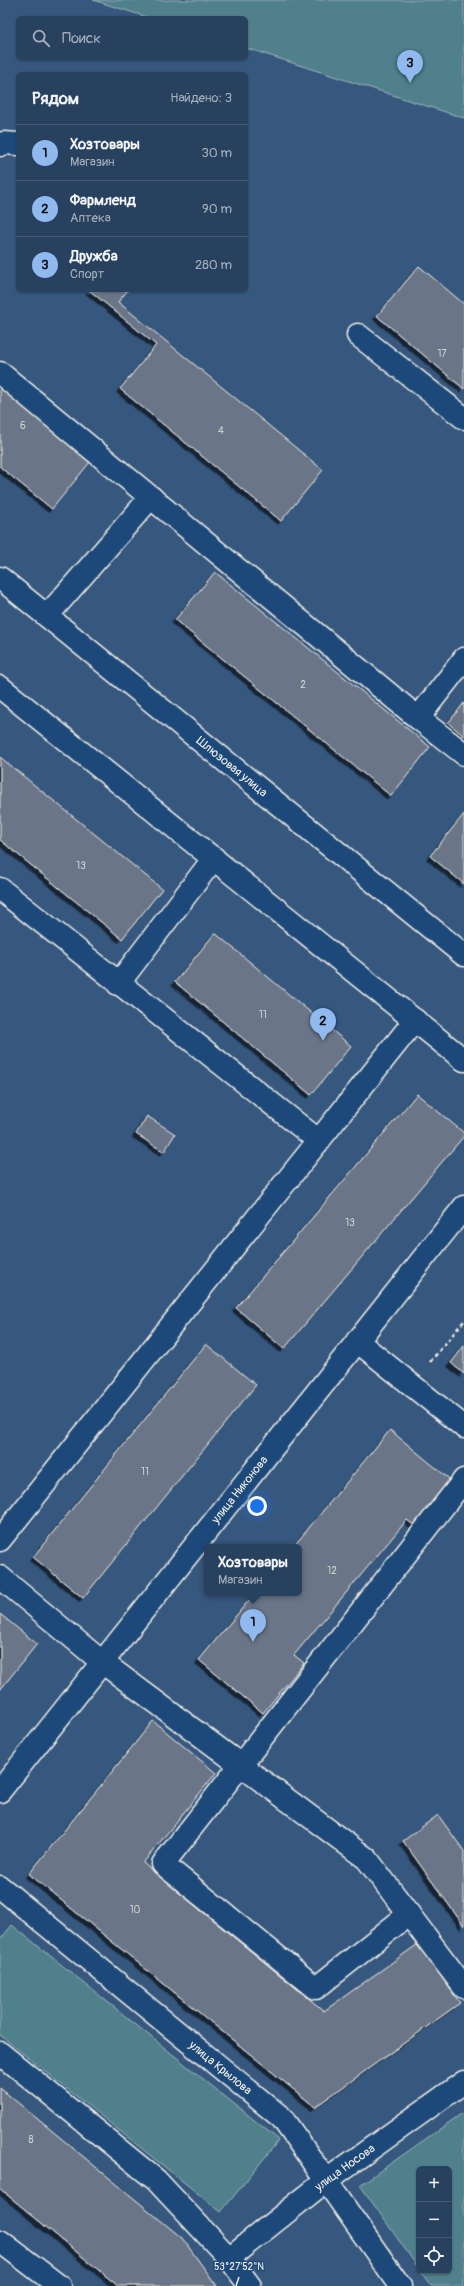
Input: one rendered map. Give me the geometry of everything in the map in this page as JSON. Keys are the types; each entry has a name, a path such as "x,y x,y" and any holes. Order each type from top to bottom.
{"street":[{"path":"0,145 3,143 16,144"},
{"path":"358,335 464,418"},
{"path":"0,373 418,718 464,754"},
{"path":"47,616 151,497"},
{"name":"Шлюзовая улица","path":"0,578 464,955"},
{"path":"418,718 464,659"},
{"path":"0,687 464,1060"},
{"path":"118,984 214,858"},
{"path":"0,889 118,984 319,1141"},
{"path":"0,1540 415,1020"},
{"name":"улица Никонова","path":"0,1791 464,1207"},
{"path":"357,1341 464,1427"},
{"path":"409,1914 316,1988 163,1864 242,1766 464,1480"},
{"path":"0,1577 102,1662 367,1859 464,1987"},
{"name":"улица Крылова","path":"0,1887 282,2118 400,2286"},
{"path":"0,2053 156,2180 229,2258 250,2286"},
{"name":"улица Носова","path":"229,2258 327,2180 464,2082"},
{"path":"0,2241 59,2286"}],"path":[{"path":"412,1385 464,1321"}],"green space":[{"path":"93,0 464,0 464,118 248,49 248,16 144,16"},
{"path":"12,1925 279,2140 221,2212 0,2035 0,1940"},
{"path":"464,2112 464,2286 431,2286 422,2274 452,2274 452,2166 416,2166 416,2265 360,2185"}],"building":[{"path":"419,266 464,304 464,389 377,316"},
{"path":"91,292 126,292 118,302 323,470 281,521 120,389 156,345"},
{"path":"0,388 90,462 52,509 0,467"},
{"path":"215,572 430,747 391,796 175,620"},
{"path":"464,703 464,736 448,723"},
{"path":"0,757 162,889 122,939 0,840"},
{"path":"464,814 464,884 430,856"},
{"path":"215,933 351,1046 311,1095 175,982"},
{"path":"417,1094 464,1133 464,1136 284,1349 236,1308"},
{"path":"147,1116 175,1134 164,1152 136,1134"},
{"path":"206,1344 256,1385 83,1598 33,1557"},
{"path":"464,1346 464,1374 451,1363"},
{"path":"390,1430 453,1482 416,1527 407,1520 294,1655 304,1663 263,1713 199,1660 252,1596 302,1596 302,1544 295,1544"},
{"path":"0,1614 37,1644 0,1690"},
{"path":"153,1721 216,1773 143,1863 324,2011 418,1944 460,2003 315,2107 29,1874"},
{"path":"438,1815 464,1851 464,1926 403,1841"},
{"path":"0,2088 182,2238 217,2286 118,2286 0,2189"}],"place":[{"name":"Дружба","path":"410,83"},
{"name":"Фармленд","path":"323,1041"},
{"name":"Хозтовары","path":"253,1642"}]}
